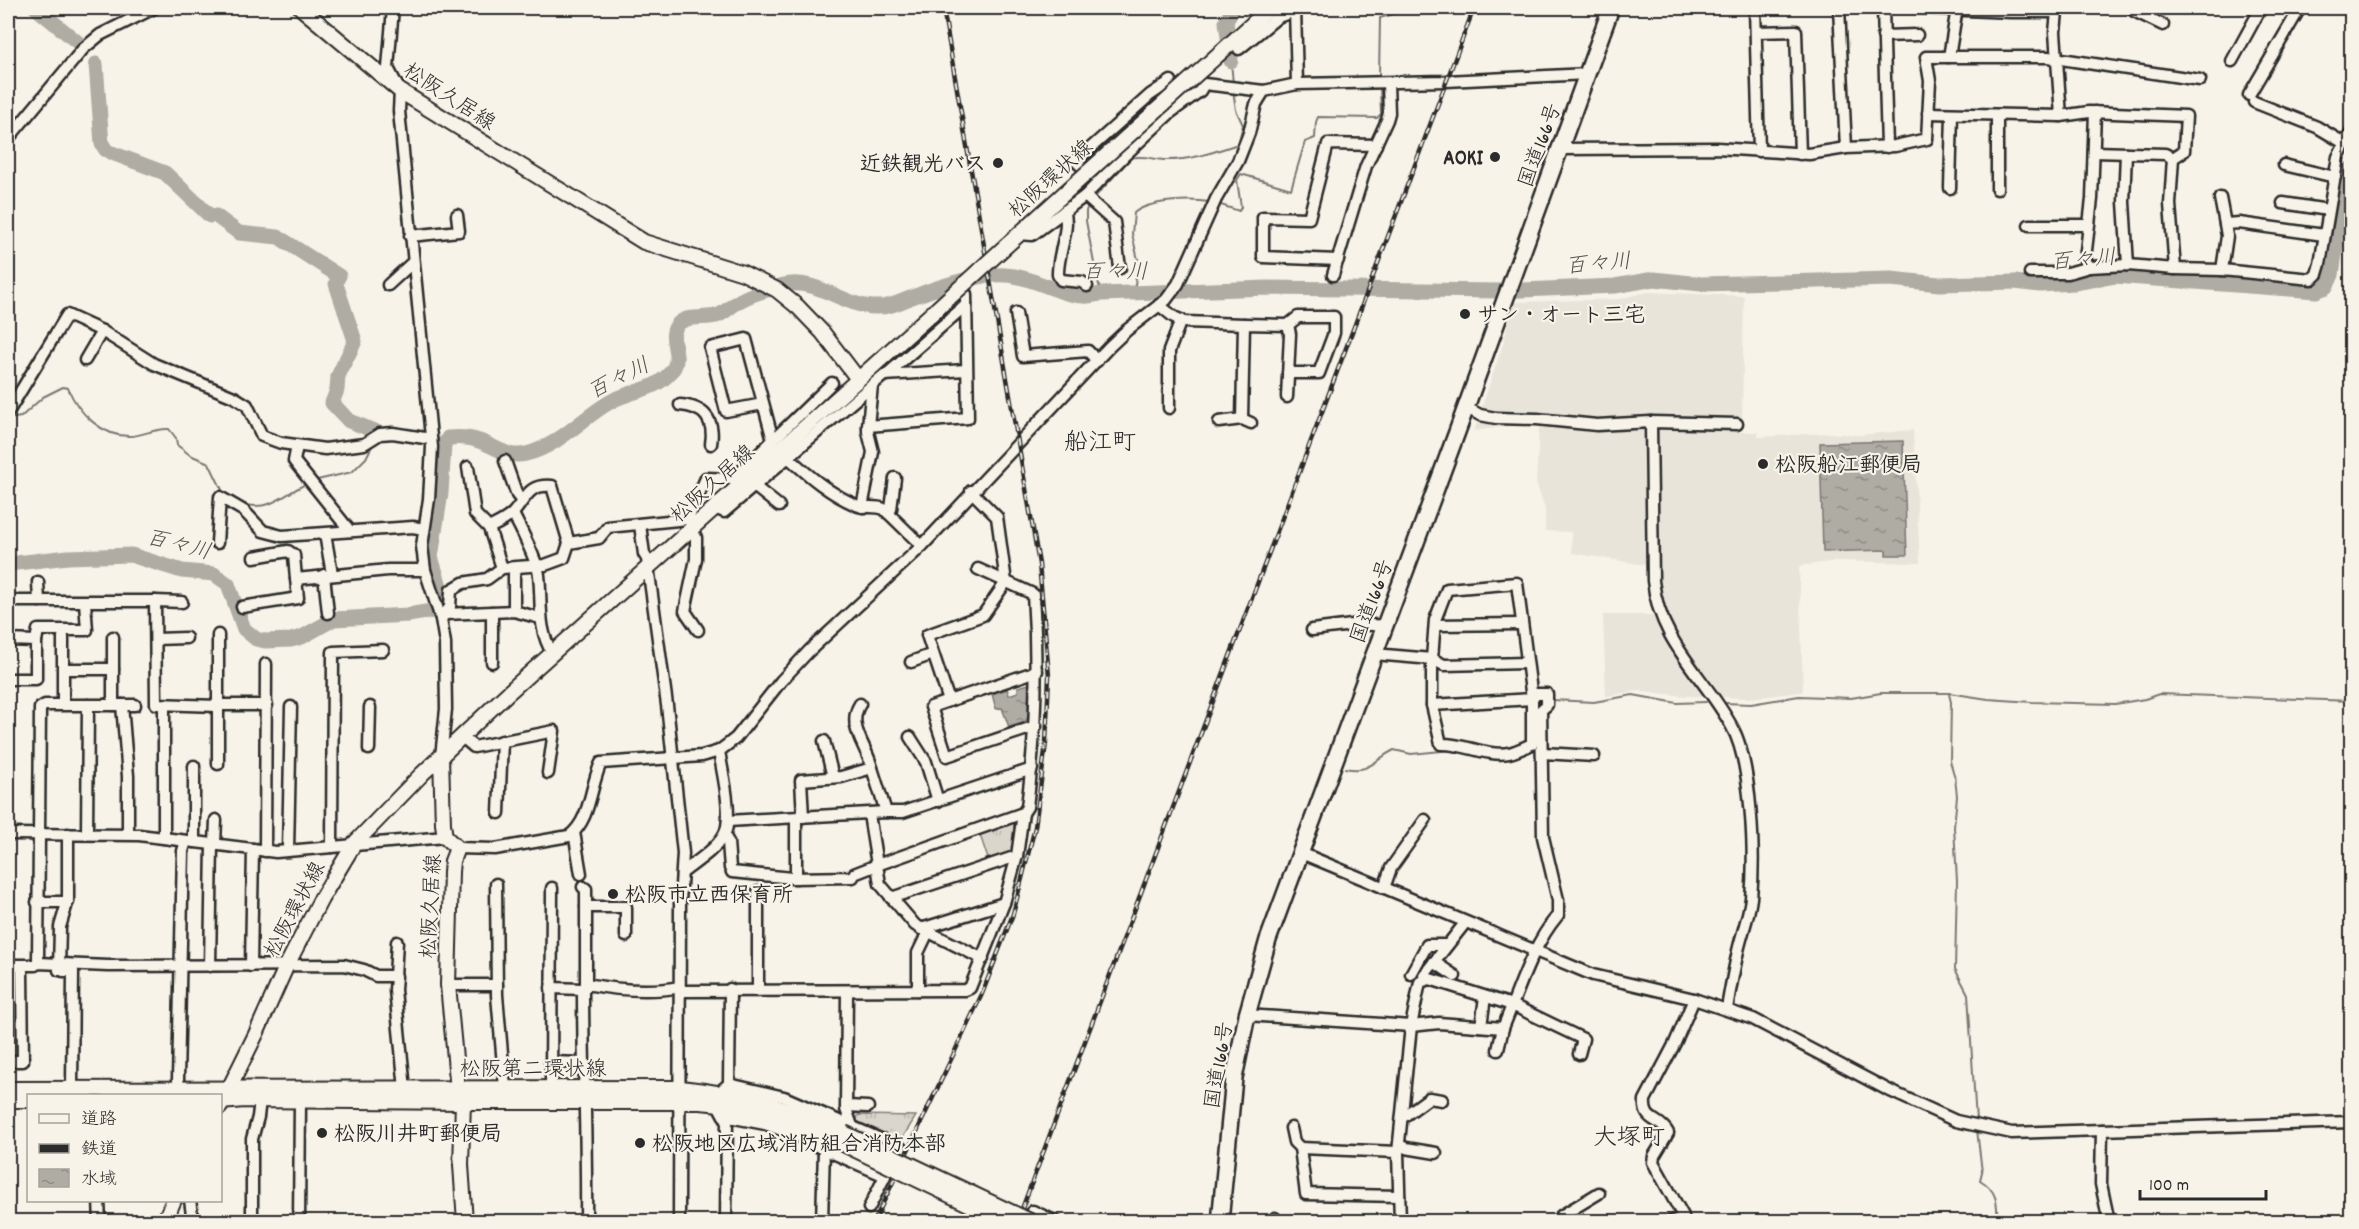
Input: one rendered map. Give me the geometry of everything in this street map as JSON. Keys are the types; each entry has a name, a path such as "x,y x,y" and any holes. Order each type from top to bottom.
{"highway":[{"name":"国道166号","path":"1220,1221 1234,1078 1247,1015 1268,940 1611,8"}],"main road":[{"name":"松阪久居線","path":"301,8 400,91 644,242 710,261 759,279 777,290 798,307 823,333 858,379 461,736 441,757 445,837 457,848 451,872 448,986 460,1096 465,1221"},
{"name":"松阪環状線","path":"858,379 1270,8"},
{"name":"松阪環状線","path":"222,1102 286,967 321,899 354,844 441,757"},
{"name":"松阪第二環状線","path":"8,1089 405,1089 460,1096 505,1088 551,1088 584,1094 679,1103 722,1093"},
{"name":"松阪第二環状線","path":"222,1104 260,1100 584,1094 681,1088 722,1093 753,1099 802,1115 1030,1221"},
{"path":"8,1100 27,1100"},
{"name":"松阪第二環状線","path":"846,1134 1006,1221"},
{"path":"164,1221 173,1202"}],"street":[{"path":"8,139 83,49 100,35 154,8"},
{"path":"393,8 388,68 400,91 412,262 432,442 429,499 422,546 425,570 435,603 442,616 445,643 446,709 441,757"},
{"path":"1839,8 1846,148"},
{"path":"1883,8 1887,147"},
{"path":"1918,8 2058,12 2055,32 2061,117"},
{"path":"1949,57 1957,8"},
{"path":"2135,8 2134,11 2163,25"},
{"path":"2232,62 2261,8"},
{"path":"2300,8 2251,99 2317,127 2344,143"},
{"path":"1239,49 1278,17 1295,9 1298,84"},
{"path":"1755,10 1759,151"},
{"path":"1756,32 1796,30 1800,154"},
{"path":"1883,36 1917,34"},
{"path":"1560,149 1717,148 1800,154 1920,142 1927,138 1930,81 1926,57 2056,58 2200,80"},
{"path":"1019,234 1032,235 1064,211 1089,200 1098,183 1170,113 1200,91 1204,84 1264,92 1298,84 1382,83 1587,74"},
{"path":"1098,183 1076,160 1150,95 1171,81"},
{"path":"1333,275 1366,166 1389,113 1382,83"},
{"path":"457,848 495,849 569,836 584,817 601,763 702,756 719,752 736,738 781,681 809,651 922,546 1127,330 1164,302 1178,284 1216,199 1237,176 1258,98 1264,92"},
{"path":"1928,113 2061,117 2095,112 2186,116 2184,151 2173,158"},
{"path":"2089,267 2085,259 2087,225 2092,199 2095,112"},
{"path":"1950,188 1952,114"},
{"path":"1997,115 1997,189"},
{"path":"2030,273 2068,273 2089,267 2128,265 2222,270 2312,279 2317,274 2338,157 2352,131"},
{"path":"1338,260 1263,257 1263,217 1309,218 1328,144 1376,145"},
{"path":"2094,152 2165,154 2173,158"},
{"path":"2126,153 2124,202 2128,265"},
{"path":"2173,158 2170,204 2175,269"},
{"path":"2284,165 2335,177"},
{"path":"2220,198 2227,236 2222,270"},
{"path":"1089,200 1114,222 1120,268"},
{"path":"2283,203 2328,210"},
{"path":"1064,211 1068,220 1058,259 1058,275 1061,280 1082,282 1087,286"},
{"path":"410,236 459,231 457,215"},
{"path":"2225,224 2239,223 2324,235"},
{"path":"2029,225 2087,225"},
{"path":"388,285 412,262"},
{"path":"715,508 724,512 886,375 966,300 968,418 868,426"},
{"path":"1164,302 1185,322 1288,325 1298,317 1334,317 1334,333 1320,373 1288,373"},
{"path":"1498,357 1491,355 1499,334 1501,306"},
{"path":"1016,313 1023,356 1088,351 1097,361"},
{"path":"8,412 67,315 102,331 154,364 241,401 247,405 262,436 297,446 325,449 364,444 380,434 393,433 432,442"},
{"path":"1169,408 1169,351 1181,320"},
{"path":"1220,422 1247,421 1245,324"},
{"path":"1287,397 1290,334 1288,325"},
{"path":"85,360 102,331"},
{"path":"726,411 710,348 746,339 773,440"},
{"path":"886,375 966,370"},
{"path":"569,543 599,538 608,527 688,519 706,478 733,479 832,383"},
{"path":"862,507 873,452 868,432 872,385"},
{"path":"709,420 726,411 763,404"},
{"path":"680,405 701,411 709,420 711,444"},
{"path":"1465,407 1480,415 1496,418 1537,419 1597,425 1651,422 1737,424"},
{"path":"1651,422 1653,575 1657,606 1672,639 1732,727 1741,747 1747,779 1751,896 1727,1009"},
{"path":"297,446 294,461 351,531"},
{"path":"789,457 820,485 862,507 878,506 922,546"},
{"path":"506,461 517,495 522,500"},
{"path":"468,467 475,514 489,528 502,568"},
{"path":"888,513 891,509 895,478"},
{"path":"442,616 450,607 451,590 456,586 487,579 502,568 545,565 564,558 569,543 552,486 545,485 529,491 513,513 489,528"},
{"path":"754,486 779,506"},
{"path":"949,701 927,635 983,615 1006,582 997,517 972,491"},
{"path":"217,543 220,496 244,511 263,531 282,536 413,526 424,529"},
{"path":"513,513 539,572 540,618 546,643 553,654"},
{"path":"640,525 673,758 683,853 680,902 679,1221"},
{"path":"325,534 328,613"},
{"path":"696,537 696,559 685,611 698,630"},
{"path":"242,607 298,597 294,555 288,551 254,557"},
{"path":"514,611 514,574 517,568"},
{"path":"551,988 965,990 970,988 1004,903 1017,856 1023,813 1027,807 1036,726 1037,671 1033,594 978,569"},
{"path":"296,579 328,574 425,570"},
{"path":"38,582 39,601"},
{"path":"1517,583 1532,699 1532,744 1509,753 1483,751 1455,743 1441,744 1432,705 1435,625 1447,589 1517,583"},
{"path":"8,601 182,602"},
{"path":"8,640 38,630 87,630 85,602"},
{"path":"155,602 156,704 267,705"},
{"path":"442,616 514,611 540,618"},
{"path":"492,612 492,662"},
{"path":"1312,630 1360,624 1384,626"},
{"path":"1435,625 1521,624"},
{"path":"8,679 36,680 38,630"},
{"path":"218,635 218,764"},
{"path":"63,637 63,704"},
{"path":"113,637 113,669 128,776 128,834"},
{"path":"156,639 186,638"},
{"path":"332,847 333,652 382,650"},
{"path":"911,662 933,654"},
{"path":"1374,654 1432,658 1444,665 1526,663"},
{"path":"265,851 266,664"},
{"path":"64,669 113,669"},
{"path":"1036,726 947,756 931,707 1037,671"},
{"path":"1498,1050 1503,1028 1534,952 1558,915 1558,900 1543,837 1541,710 1547,705 1547,694 1535,694 1532,699"},
{"path":"1432,705 1532,699"},
{"path":"38,963 38,714 40,708 45,705 63,704 135,705"},
{"path":"87,834 88,705"},
{"path":"164,705 164,837"},
{"path":"860,705 854,714 854,721 861,745 869,755 886,812"},
{"path":"288,851 291,706"},
{"path":"369,749 370,707"},
{"path":"461,736 474,747 554,731 548,773"},
{"path":"910,736 926,762 938,801"},
{"path":"499,813 502,741"},
{"path":"824,741 833,777"},
{"path":"682,872 706,855 724,835 728,820 719,752"},
{"path":"1543,753 1594,756"},
{"path":"180,1089 183,851 190,842 194,766"},
{"path":"796,878 801,780 841,777 872,768"},
{"path":"728,820 903,812 1032,769"},
{"path":"724,835 728,842 732,872 796,878 853,877 854,874 877,865 1023,813"},
{"path":"869,814 880,884 891,898 915,925 983,959"},
{"path":"210,966 213,844 216,820"},
{"path":"1384,888 1391,868 1425,820"},
{"path":"574,832 581,874"},
{"path":"8,834 128,834 265,851 445,837"},
{"path":"59,968 60,927 68,902 68,834"},
{"path":"251,966 253,849"},
{"path":"1301,853 1593,975 1694,999 1753,1019 1888,1089 1956,1121 2012,1133 2352,1122"},
{"path":"891,898 1017,856"},
{"path":"496,884 497,985 505,1088"},
{"path":"583,887 586,889 583,1063 586,1221"},
{"path":"551,1088 552,888"},
{"path":"758,892 758,990"},
{"path":"37,902 68,902"},
{"path":"925,931 1004,903"},
{"path":"586,907 626,907 626,936"},
{"path":"1424,975 1465,923"},
{"path":"918,990 918,953 925,931"},
{"path":"397,942 395,976 405,1089"},
{"path":"1411,974 1427,945 1447,945"},
{"path":"1434,962 1455,976"},
{"path":"8,965 38,963 73,971 72,1089"},
{"path":"8,971 59,968 344,965 376,976 395,976"},
{"path":"8,1061 23,1061 22,971"},
{"path":"1400,1221 1398,1148 1411,1026 1420,982 1430,979 1512,1005 1583,1039 1579,1054"},
{"path":"448,986 497,985"},
{"path":"729,989 721,1112 727,1116 765,1124 801,1137 803,1140 885,1176 869,1208"},
{"path":"847,990 846,1134 901,1148"},
{"path":"1481,1026 1485,997"},
{"path":"1676,1221 1683,1216 1653,1162 1654,1156 1668,1133 1665,1128 1648,1116 1644,1109 1645,1100 1675,1044 1694,999"},
{"path":"1247,1015 1411,1026 1439,1023 1503,1028"},
{"path":"550,1062 583,1063"},
{"path":"1403,1117 1429,1098 1442,1100"},
{"path":"252,1221 252,1139 260,1100"},
{"path":"299,1221 300,1101"},
{"path":"847,1106 868,1107"},
{"path":"726,1221 727,1116"},
{"path":"1292,1128 1294,1142 1300,1149 1306,1194 1399,1196"},
{"path":"2102,1130 2101,1184 2109,1221"},
{"path":"822,1221 824,1148"},
{"path":"1300,1149 1398,1148 1437,1153"},
{"path":"1561,1221 1560,1216 1599,1193"},
{"path":"99,1202 100,1221"},
{"path":"190,1202 193,1221"},
{"path":"1030,1221 1033,1211 1057,1221"}],"shaded area":[{"path":"1647,292 1744,296 1742,419 1729,419 1729,432 1758,432 1758,437 1828,433 1859,435 1913,430 1920,563 1836,561 1799,566 1803,690 1801,692 1750,698 1686,696 1637,691 1606,696 1603,615 1654,615 1649,600 1645,565 1572,553 1571,532 1545,531 1545,508 1536,483 1539,427 1524,424 1474,431 1504,341 1513,302 1619,299"}],"green space":[{"path":"1014,820 1013,850 989,862 979,832"},
{"path":"858,1115 916,1116 900,1142 856,1123"}],"water":[{"path":"1903,441 1907,555 1886,555 1886,550 1823,552 1820,443"},
{"path":"1029,684 1028,717 1025,722 1009,727 1002,708 996,709 992,694 1007,689 1009,695 1018,692 1018,687"}],"waterway":[{"path":"36,8 81,45"},
{"path":"1231,61 1226,22 1233,8"},
{"path":"1379,77 1380,18 1413,8"},
{"path":"1425,8 1477,11 1503,8"},
{"path":"1668,8 1683,10 1726,8"},
{"path":"1760,8 1823,10"},
{"path":"1893,9 1917,12"},
{"path":"1233,84 1231,61 1241,53"},
{"path":"96,64 102,144 106,150"},
{"path":"1218,204 1239,211 1241,207 1237,180 1241,174 1291,189 1305,142 1315,138 1318,117 1377,118 1381,114 1380,87"},
{"path":"1312,89 1339,88"},
{"path":"1093,199 1131,158 1183,159 1238,144 1243,125 1236,110 1233,90"},
{"path":"112,153 165,173 210,216"},
{"name":"百々川","path":"8,564 68,557 131,555 182,571 214,574 228,584 244,629 256,639 265,641 291,640 302,637 334,619 408,615 432,611 443,605 444,599 431,557 441,493 444,445 448,438 471,439 513,455 526,454 549,445 610,402 652,386 667,376 676,363 675,328 683,320 719,315 746,298 784,285 807,285 864,306 875,307 892,305 961,281 996,275 1016,276 1074,295 1086,296 1267,288 1500,291 1615,286 1654,279 1701,284 1891,279 1939,284 2015,282 2040,285 2074,283 2115,276 2316,291 2326,287 2332,275 2339,226 2352,167"},
{"path":"1134,293 1138,260 1132,234 1134,213 1160,203 1209,202"},
{"path":"1089,203 1086,221 1102,294"},
{"path":"216,216 239,233 278,237"},
{"path":"283,240 339,276"},
{"path":"337,280 336,284 355,341 338,376 337,390 332,403 349,421 375,431"},
{"path":"8,419 21,417 43,397 63,387 68,388 85,415 111,433 132,436 169,429 176,438 177,445 190,455 209,463 224,494"},
{"path":"313,481 352,472 366,458 373,444"},
{"path":"435,444 444,445"},
{"path":"242,504 252,506 269,504 308,483"},
{"path":"1724,703 1751,704 1799,696 1851,698 1881,693 1949,693 2032,702 2115,704 2159,694 2352,701"},
{"path":"1949,694 1951,702 1950,761 1957,796 1954,827 1957,881 1955,969 1968,994 1976,1121"},
{"path":"1552,700 1594,702 1633,695 1677,703 1706,702"},
{"path":"1519,755 1538,747"},
{"path":"1345,768 1361,769 1372,765 1394,750 1411,754 1452,750 1481,756"},
{"path":"1502,758 1514,757"},
{"path":"1977,1130 1982,1172 1980,1180 1993,1193 1997,1222"}],"railway":[{"path":"874,1222 982,994 1013,914 1035,827 1046,743 1049,676 1039,564 943,8"},
{"path":"1017,1222 1474,8"}],"place":[{"name":"AOKI","path":"1495,157"},
{"name":"近鉄観光バス","path":"998,163"},
{"name":"サン・オート三宅","path":"1465,314"},
{"name":"松阪船江郵便局","path":"1763,464"},
{"name":"松阪市立西保育所","path":"613,894"},
{"name":"松阪川井町郵便局","path":"322,1133"},
{"name":"松阪地区広域消防組合消防本部","path":"640,1143"}],"district":[{"name":"船江町","path":"1100,441"},
{"name":"大塚町","path":"1629,1136"}]}
